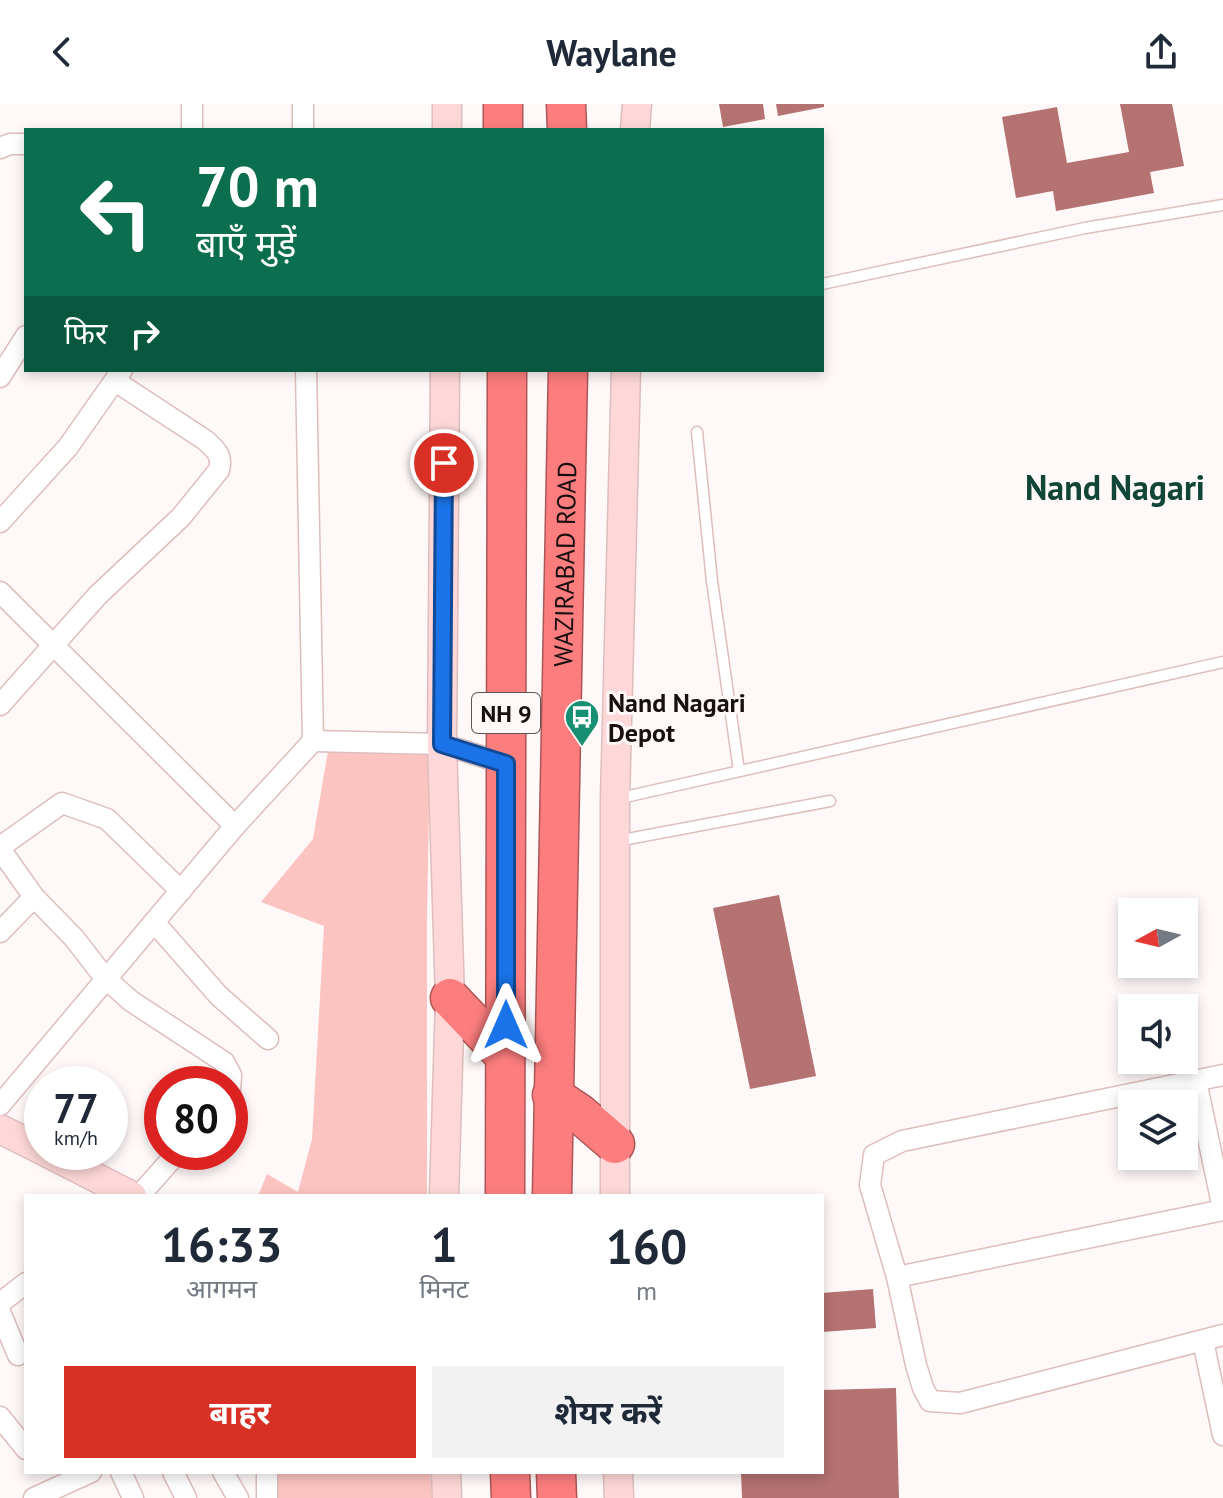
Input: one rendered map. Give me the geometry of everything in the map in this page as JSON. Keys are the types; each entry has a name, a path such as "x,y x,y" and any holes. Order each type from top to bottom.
{"highway":[{"path":"503,104 503,128"},
{"path":"566,104 567,128"},
{"name":"NH 9","path":"505,1194 507,372"},
{"name":"WAZIRABAD ROAD","path":"552,1095 568,372"},
{"path":"450,998 505,1056"},
{"path":"552,1095 615,1144"},
{"name":"NH 9","path":"552,1095 552,1194"},
{"path":"510,1474 511,1498"},
{"path":"556,1474 557,1498"}],"street":[{"path":"192,104 192,128"},
{"path":"303,104 303,128"},
{"path":"447,104 447,128"},
{"path":"635,128 637,104"},
{"path":"0,148 24,144"},
{"path":"0,377 24,339"},
{"path":"0,1105 235,826 313,741 306,372"},
{"path":"444,1194 450,998 442,744 445,372"},
{"path":"615,1194 615,800 626,372"},
{"path":"0,522 68,447 119,376 205,440 216,450 221,461 219,470 181,517 98,595 0,705"},
{"path":"0,592 235,826"},
{"path":"313,741 442,744 506,764"},
{"path":"181,891 107,819 62,803 0,848 34,897 74,938 105,978 131,1001 226,1066"},
{"path":"0,932 34,897"},
{"path":"154,922 219,996 268,1039"},
{"path":"1223,1075 902,1141 874,1155 870,1185 897,1277 916,1365 930,1401 960,1403 1213,1338 1223,1435"},
{"path":"897,1277 1223,1210 1196,1081"},
{"path":"0,1129 24,1141"},
{"path":"81,1170 128,1194"},
{"path":"141,1194 162,1170"},
{"path":"0,1303 24,1285"},
{"path":"0,1312 15,1356"},
{"path":"0,1417 24,1447"},
{"path":"34,1498 51,1479 80,1474"},
{"path":"122,1474 133,1498"},
{"path":"174,1474 186,1498"},
{"path":"224,1474 238,1498"},
{"path":"267,1474 267,1498"},
{"path":"446,1474 447,1498"},
{"path":"618,1474 619,1498"}],"lane":[{"path":"824,284 1085,228 1223,205"},
{"path":"697,432 712,581 739,771"},
{"path":"615,800 1223,662"},
{"path":"615,841 830,801"}],"shaded area":[{"path":"328,751 430,752 427,1194 259,1194 267,1174 298,1192 312,1139 324,926 261,902 313,839"},
{"path":"276,1474 430,1474 432,1498 276,1498"}],"building":[{"path":"719,104 763,104 765,119 723,127"},
{"path":"776,104 824,104 824,107 778,116"},
{"path":"1120,104 1172,104 1184,166 1150,172 1154,193 1056,211 1053,191 1016,198 1002,117 1057,107 1067,163 1129,152"},
{"path":"779,895 816,1076 750,1089 713,908"},
{"path":"873,1289 876,1328 824,1332 824,1293"},
{"path":"896,1388 899,1498 742,1498 741,1474 824,1474 824,1390"}],"place":[{"name":"Nand Nagari Depot","path":"582,748"}],"district":[{"name":"Nand Nagari","path":"1115,487"}],"route":[{"path":"444,463 442,744 506,764 506,1025"}]}
